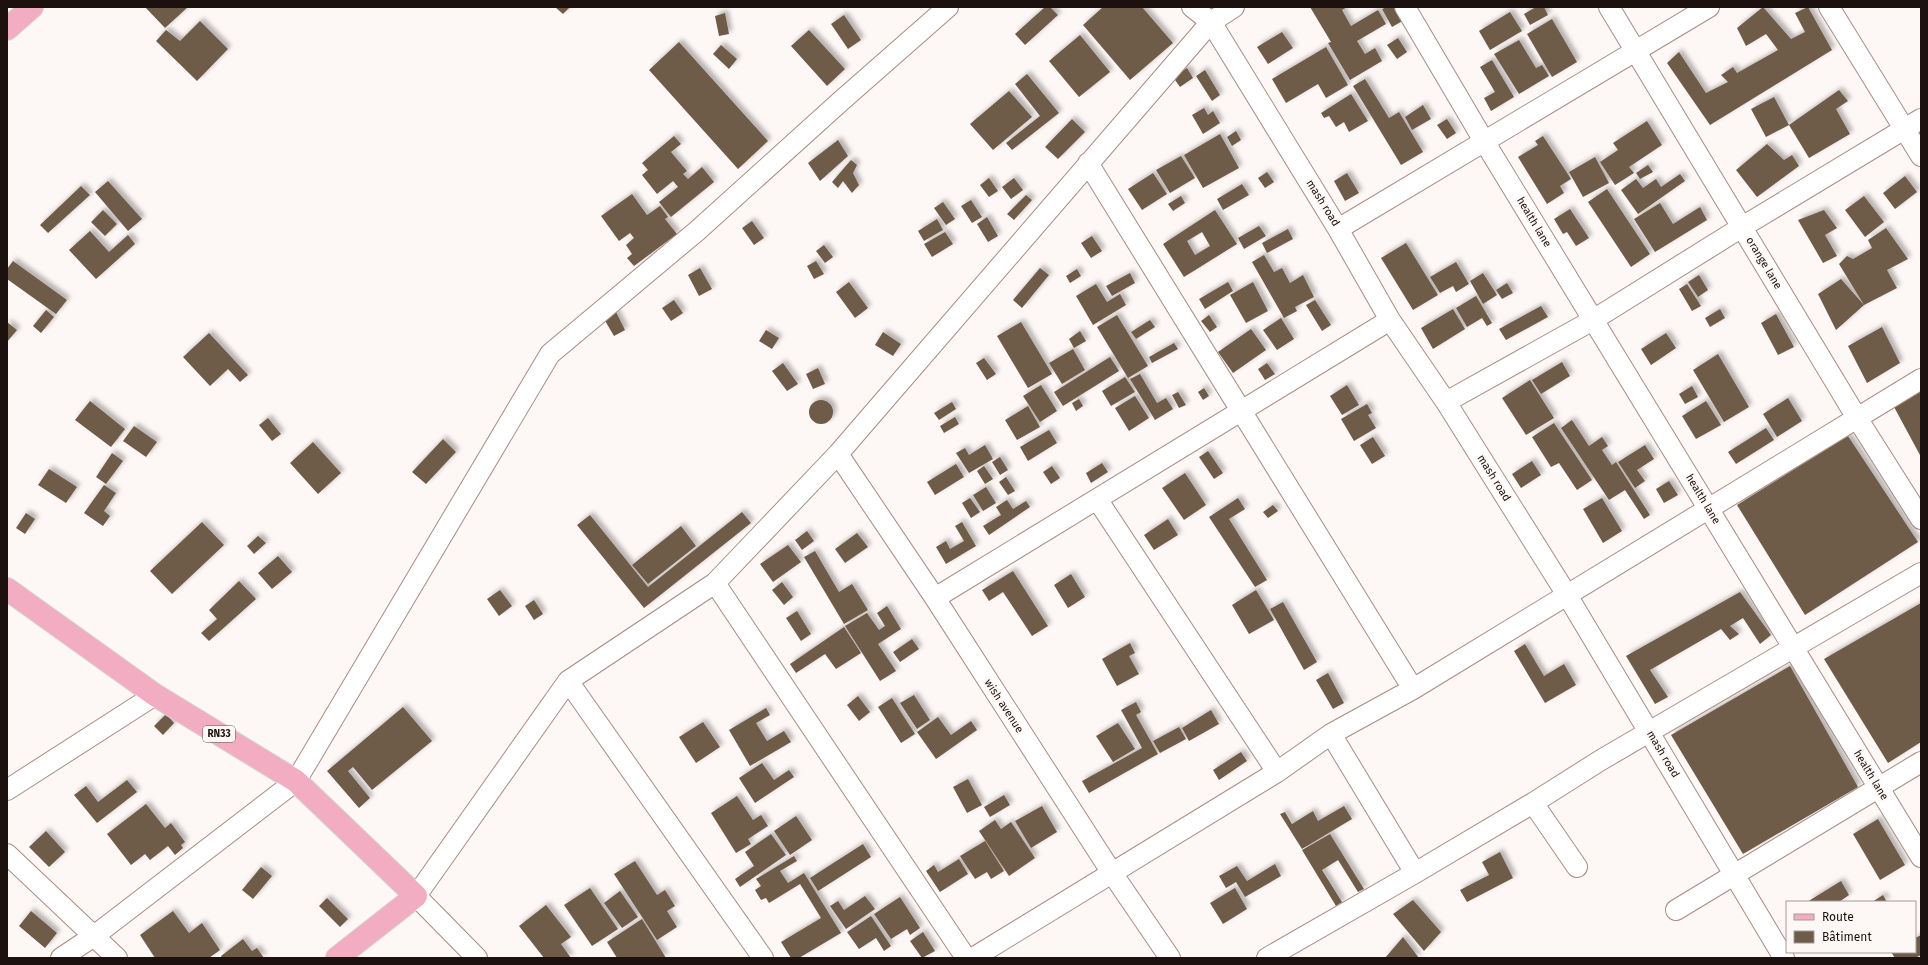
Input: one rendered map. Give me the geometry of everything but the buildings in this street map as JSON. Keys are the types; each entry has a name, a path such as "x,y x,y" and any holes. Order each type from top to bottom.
{"main road":[{"path":"7,29 32,7"},
{"name":"RN33","path":"7,589 155,695 296,781 416,896"},
{"path":"337,958 416,896"}],"street":[{"path":"61,958 94,936 296,781 550,354 697,231 840,101 948,7"},
{"name":"mash road","path":"1192,7 1211,22 1338,229 1390,320 1446,402 1567,595 1784,958"},
{"path":"477,958 416,896 568,681 715,583 838,454 1211,22 1234,7"},
{"name":"health lane","path":"1404,7 1484,141 1921,857"},
{"name":"orange lane","path":"1609,7 1857,418 1921,519"},
{"path":"1338,229 1709,7"},
{"path":"1829,7 1913,124 1921,156"},
{"path":"1446,402 1593,320 1742,227 1913,124"},
{"path":"1088,163 1413,689"},
{"path":"934,598 1390,320"},
{"path":"973,958 1277,772 1331,734 1413,689 1921,379"},
{"name":"wish avenue","path":"838,454 934,598 1112,873 1170,958"},
{"path":"1097,499 1277,772"},
{"path":"1267,958 1533,804 1601,760 1921,573"},
{"path":"715,583 966,958"},
{"path":"568,681 763,958"},
{"path":"7,790 155,695"},
{"path":"1331,734 1415,873"},
{"path":"1676,910 1734,873 1921,762"},
{"path":"1533,804 1577,867"},
{"path":"7,854 117,958"}]}
